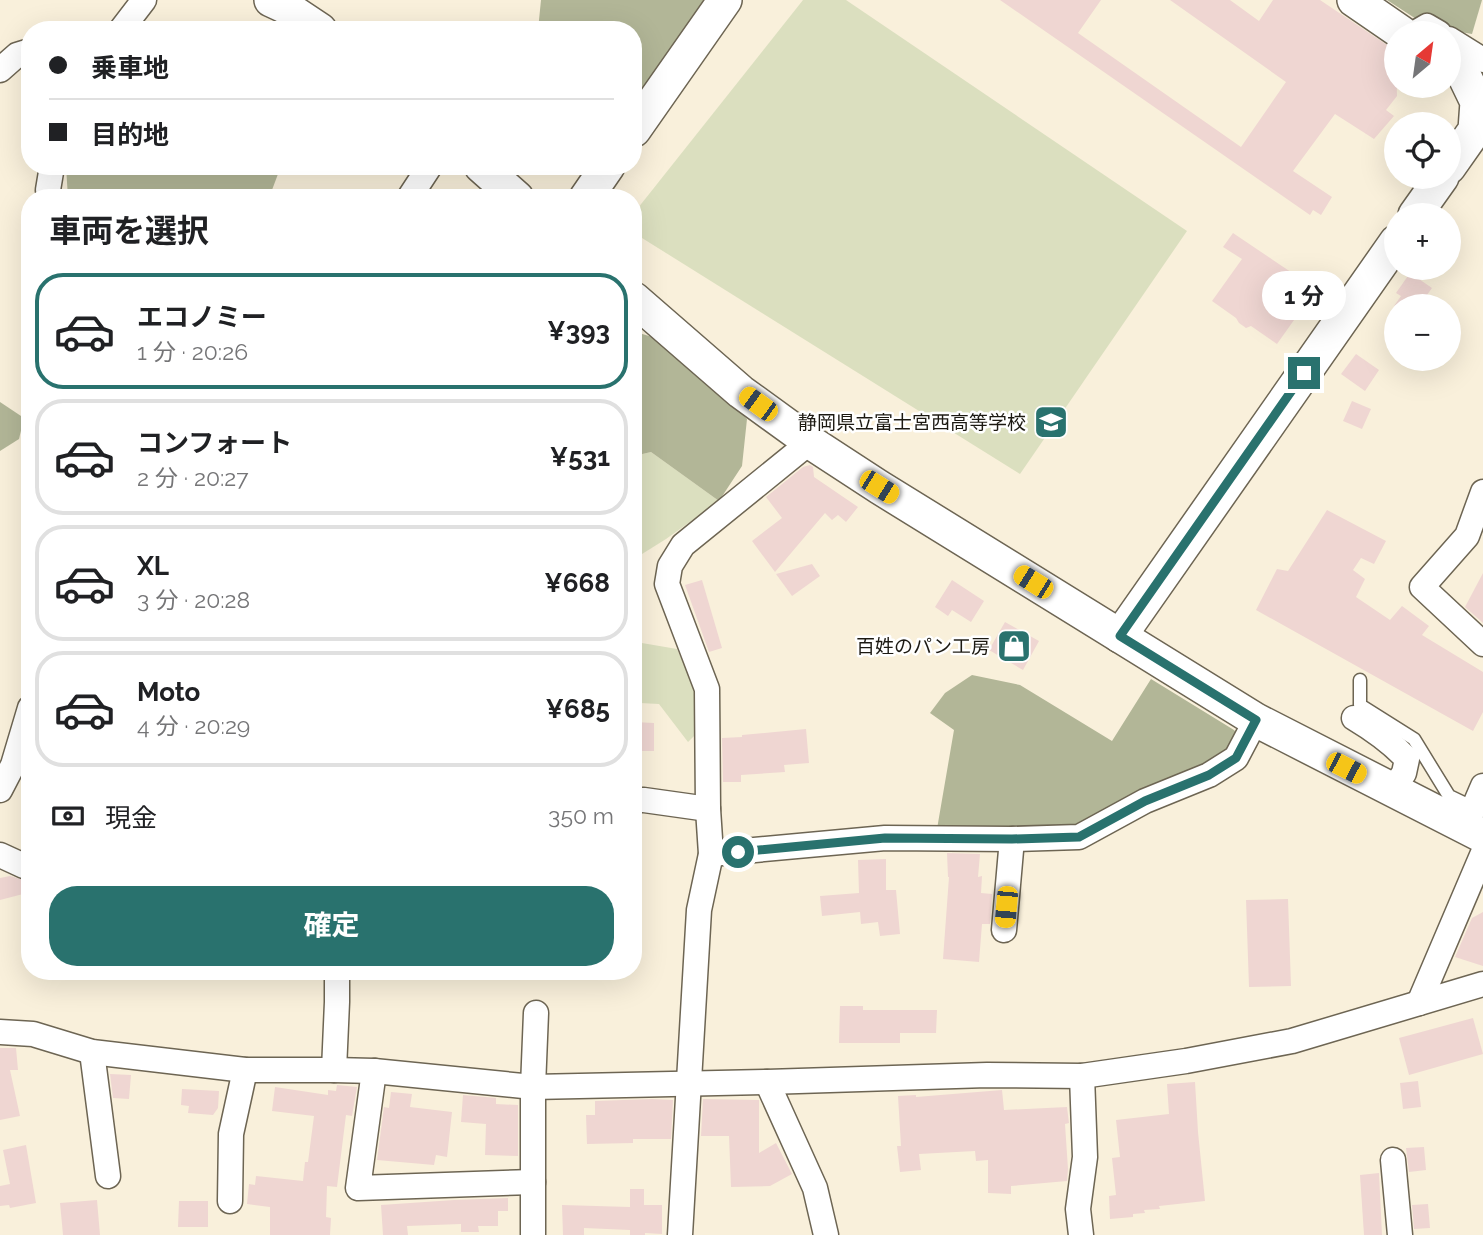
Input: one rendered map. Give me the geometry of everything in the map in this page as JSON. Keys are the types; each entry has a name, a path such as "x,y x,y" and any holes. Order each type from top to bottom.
{"street":[{"path":"128,21 144,0"},
{"path":"271,0 306,21"},
{"path":"642,119 725,0"},
{"path":"1354,0 1385,21"},
{"path":"1461,46 1483,60"},
{"path":"0,70 21,54"},
{"path":"1461,72 1477,102 1475,130 1461,150"},
{"path":"491,175 507,189"},
{"path":"1120,636 1384,259"},
{"path":"642,306 741,392 810,442 1256,720 1392,791 1478,822 1419,1003"},
{"path":"680,1235 699,910 711,854 707,689 667,584 670,566 683,545 810,442"},
{"path":"1483,492 1467,536 1422,587 1483,644"},
{"path":"1354,718 1381,734 1407,760 1404,773 1392,791"},
{"path":"711,854 885,838 1079,837 1145,801 1209,775 1236,758 1256,720"},
{"path":"0,790 13,765 21,738"},
{"path":"642,800 708,809"},
{"path":"1004,930 1012,839"},
{"path":"0,855 21,865"},
{"path":"334,1070 337,980"},
{"path":"0,1032 33,1034 92,1052 245,1070 374,1071 533,1087 987,1075 1082,1076 1186,1061 1292,1041 1483,984"},
{"path":"533,1235 536,1013"},
{"path":"92,1052 108,1176"},
{"path":"230,1202 231,1135 245,1070"},
{"path":"374,1071 358,1188 533,1182"},
{"path":"1081,1235 1079,1209 1085,1157 1082,1076"},
{"path":"767,1082 815,1188 826,1235"},
{"path":"1393,1160 1400,1235"}],"lane":[{"path":"1360,680 1360,705 1414,739 1450,796 1478,822"}],"green space":[{"path":"541,0 707,0 642,93 642,21 539,21"},
{"path":"803,0 846,0 1187,231 1020,474 642,238 642,203"},
{"path":"1387,0 1482,0 1472,34 1461,32 1461,21 1419,21"},
{"path":"67,175 278,175 272,189 67,189"},
{"path":"642,334 679,345 747,419 742,466 719,501 651,452 642,454"},
{"path":"0,402 21,416 21,431 19,439 0,451"},
{"path":"651,452 719,501 642,554 642,454"},
{"path":"642,643 677,649 695,690 695,735 688,742 659,704 642,703"},
{"path":"972,675 1020,685 1112,741 1151,679 1234,730 1239,736 1230,753 1078,830 937,829 954,730 930,713 945,693"}],"building":[{"path":"1000,0 1101,0 1078,33 1241,147 1286,82 1170,0 1230,0 1259,21 1273,0 1320,0 1384,43 1384,98 1395,98 1386,110 1389,112 1384,112 1384,128 1374,139 1335,114 1293,171 1332,197 1321,215 1313,210 1310,215"},
{"path":"1233,233 1316,289 1277,344 1251,326 1246,328 1212,301 1242,259 1223,247"},
{"path":"1405,280 1420,280 1432,288 1428,294 1396,293"},
{"path":"1356,354 1379,370 1365,391 1341,374"},
{"path":"1352,401 1371,409 1362,429 1343,421"},
{"path":"803,467 813,467 814,477 858,507 846,522 838,515 832,520 825,513 775,572 752,541 782,518 766,497"},
{"path":"1327,510 1386,541 1374,564 1361,558 1353,570 1365,579 1356,597 1390,620 1402,606 1429,626 1422,635 1483,672 1483,712 1473,731 1256,610 1277,569 1288,571"},
{"path":"812,564 820,576 792,596 776,574"},
{"path":"1483,573 1483,623 1465,607"},
{"path":"702,580 722,648 709,652 685,585"},
{"path":"952,580 984,601 971,622 952,610 948,616 935,607"},
{"name":"百姓のパン工房","path":"1005,622 1039,641 1023,670 989,650"},
{"path":"642,722 654,723 654,751 642,751"},
{"path":"806,729 809,763 784,765 785,772 741,775 741,782 723,782 722,738"},
{"path":"947,853 980,854 978,877 982,876 981,893 992,894 990,924 982,924 979,962 943,959 949,877"},
{"path":"886,859 886,890 896,890 900,934 880,936 878,922 861,924 860,912 822,916 820,896 859,893 858,860"},
{"path":"10,876 21,879 21,895 0,900 0,878"},
{"path":"1288,899 1291,986 1249,987 1246,900"},
{"path":"1483,912 1483,966 1455,957 1472,918"},
{"path":"840,1006 863,1006 863,1010 937,1010 936,1033 900,1033 900,1043 839,1043"},
{"path":"1473,1018 1483,1054 1409,1075 1399,1038"},
{"path":"0,1048 16,1048 18,1070 10,1070 20,1116 0,1120"},
{"path":"110,1074 131,1075 129,1099 113,1098"},
{"path":"1418,1081 1421,1107 1403,1109 1400,1083"},
{"path":"1195,1082 1205,1201 1159,1206 1160,1209 1144,1210 1145,1213 1133,1214 1133,1217 1110,1219 1109,1196 1116,1195 1112,1158 1120,1157 1116,1120 1169,1114 1167,1084"},
{"path":"337,1085 357,1087 352,1116 346,1115 337,1187 327,1186 326,1217 331,1218 330,1235 270,1235 270,1207 247,1204 249,1184 255,1185 256,1176 303,1181 314,1116 272,1111 275,1087 328,1095 328,1090 336,1091"},
{"path":"182,1089 219,1091 218,1108 213,1115 188,1113 189,1106 181,1105"},
{"path":"1002,1090 1004,1110 1067,1107 1067,1181 1011,1186 1011,1194 988,1193 988,1160 976,1161 975,1151 919,1154 921,1170 900,1172 897,1146 901,1146 898,1096"},
{"path":"391,1092 412,1094 410,1107 452,1112 447,1157 436,1155 434,1165 377,1160 384,1107 389,1108"},
{"path":"463,1095 496,1098 496,1104 518,1105 518,1156 485,1155 486,1124 461,1122"},
{"path":"703,1099 759,1100 759,1153 776,1143 792,1174 770,1186 731,1187 729,1136 701,1136"},
{"path":"673,1100 671,1139 633,1139 633,1143 587,1144 586,1115 595,1115 595,1101"},
{"path":"26,1145 36,1203 10,1208 9,1205 0,1206 0,1186 10,1184 3,1150"},
{"path":"1424,1147 1426,1170 1409,1172 1406,1148"},
{"path":"1379,1173 1382,1235 1364,1235 1360,1175"},
{"path":"630,1189 644,1189 644,1205 662,1205 662,1234 630,1235 630,1230 584,1228 584,1235 563,1235 562,1205 630,1207"},
{"path":"508,1198 508,1211 498,1211 498,1226 478,1226 479,1232 461,1232 461,1224 407,1226 408,1235 383,1235 381,1205"},
{"path":"97,1200 100,1235 63,1235 60,1203"},
{"path":"179,1201 208,1201 208,1227 178,1227"},
{"path":"1428,1204 1430,1228 1414,1229 1412,1205"}],"place":[{"name":"静岡県立富士宮西高等学校","path":"1051,422"},
{"name":"百姓のパン工房","path":"1014,646"}],"route":[{"path":"738,852 885,838 1079,837 1145,801 1209,775 1236,758 1256,720 1120,636 1304,373"}]}
